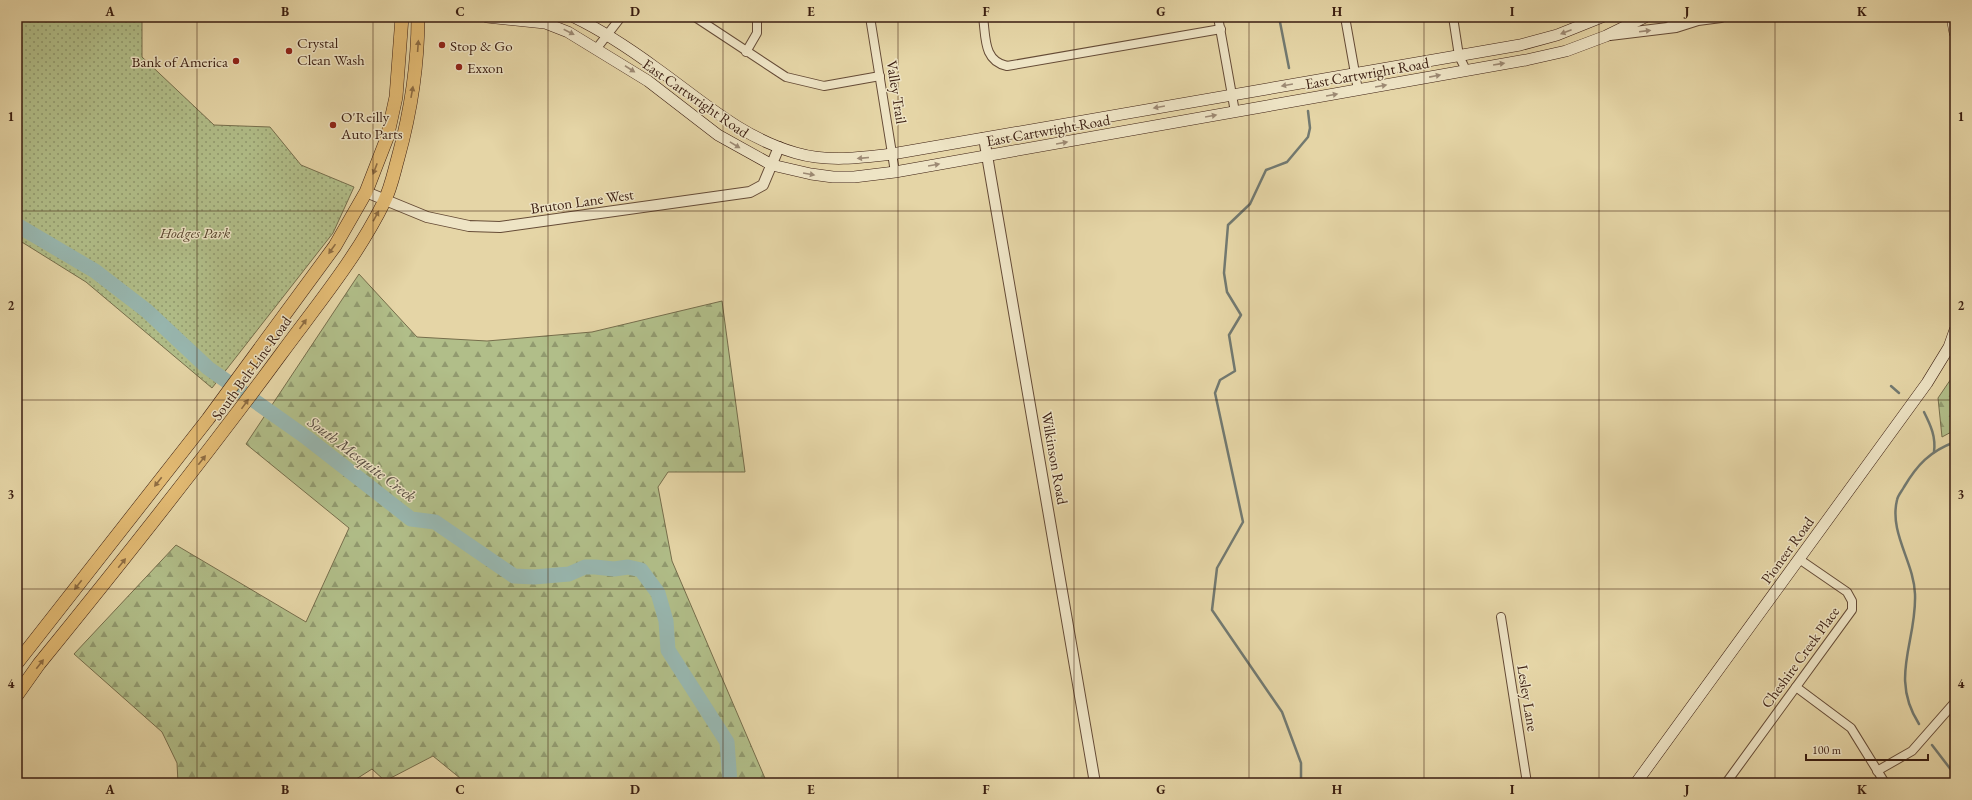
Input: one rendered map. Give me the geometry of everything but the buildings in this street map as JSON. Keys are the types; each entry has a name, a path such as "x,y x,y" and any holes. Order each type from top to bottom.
{"main road":[{"name":"South Belt Line Road","path":"17,662 208,419 335,246 366,192 387,138 395,99 400,63 402,17"},
{"name":"South Belt Line Road","path":"17,695 39,664 222,435 346,267 385,200 406,127 415,74 418,43 418,17"},
{"name":"East Cartwright Road","path":"487,17 545,23 568,32 597,48 648,81 718,134 772,164 811,174 833,177 854,177 896,172 1526,60 1566,51 1606,36 1645,17"},
{"name":"East Cartwright Road","path":"574,17 608,35 656,68 715,113 759,139 796,153 841,159 892,154 1520,45 1557,35 1602,17"},
{"path":"1952,17 1955,33"},
{"path":"1582,26 1587,43"},
{"name":"Pioneer Road","path":"1636,783 1927,383 1949,347 1955,330"}],"street":[{"path":"597,48 621,17"},
{"path":"695,17 786,77 824,86 880,76"},
{"path":"746,52 757,33 757,17"},
{"name":"Valley Trail","path":"870,17 896,172"},
{"path":"983,17 988,50 991,57 998,64 1007,66 1221,29"},
{"path":"1218,17 1235,112"},
{"path":"1345,17 1358,90"},
{"path":"1453,17 1459,56 1466,70"},
{"path":"1667,17 1676,21 1721,17"},
{"path":"1606,36 1676,27 1698,20"},
{"name":"Wilkinson Road","path":"984,138 1095,783"},
{"name":"Bruton Lane West","path":"366,192 427,217 469,226 500,228 750,192 763,185 779,147"},
{"name":"Cheshire Creek Place","path":"1729,782 1847,617 1853,606 1847,592 1799,559"},
{"name":"Lesley Lane","path":"1501,617 1527,783"},
{"path":"1796,687 1851,728 1885,783"},
{"path":"1877,771 1912,751 1955,702"}],"green space":[{"name":"Hodges Park","path":"17,17 142,17 142,57 214,125 270,127 301,165 354,187 333,233 212,388 86,282 17,239"},
{"path":"359,274 417,337 487,341 592,332 722,301 745,472 668,472 658,487 672,561 767,783 466,783 433,756 385,781 372,769 350,783 178,783 177,763 162,732 74,654 176,545 306,622 349,528 246,444"},
{"path":"1955,373 1955,430 1942,437 1938,398"}],"waterway":[{"path":"1279,17 1289,68"},
{"path":"1301,783 1301,763 1282,712 1212,610 1217,568 1243,522 1215,393 1220,380 1235,371 1229,335 1241,315 1227,292 1224,273 1228,225 1250,204 1266,170 1287,162 1308,137 1310,128 1308,111"},
{"name":"South Mesquite Creek","path":"17,225 95,271 147,311 208,368 307,438 411,519 435,522 514,576 534,577 569,574 585,567 614,569 628,567 641,570 658,593 666,621 668,650 727,742 730,783"},
{"path":"1891,386 1899,393"},
{"path":"1924,412 1932,432 1934,452"},
{"path":"1919,724 1910,707 1906,691 1905,675 1906,659 1915,611 1914,582 1899,536 1895,512 1898,496 1919,465 1931,454 1955,442"},
{"path":"1932,745 1955,775"}],"place":[{"name":"Stop & Go","path":"442,45"},
{"name":"Crystal Clean Wash","path":"289,51"},
{"name":"Bank of America","path":"236,61"},
{"name":"Exxon","path":"459,67"},
{"name":"O'Reilly Auto Parts","path":"333,125"}]}
